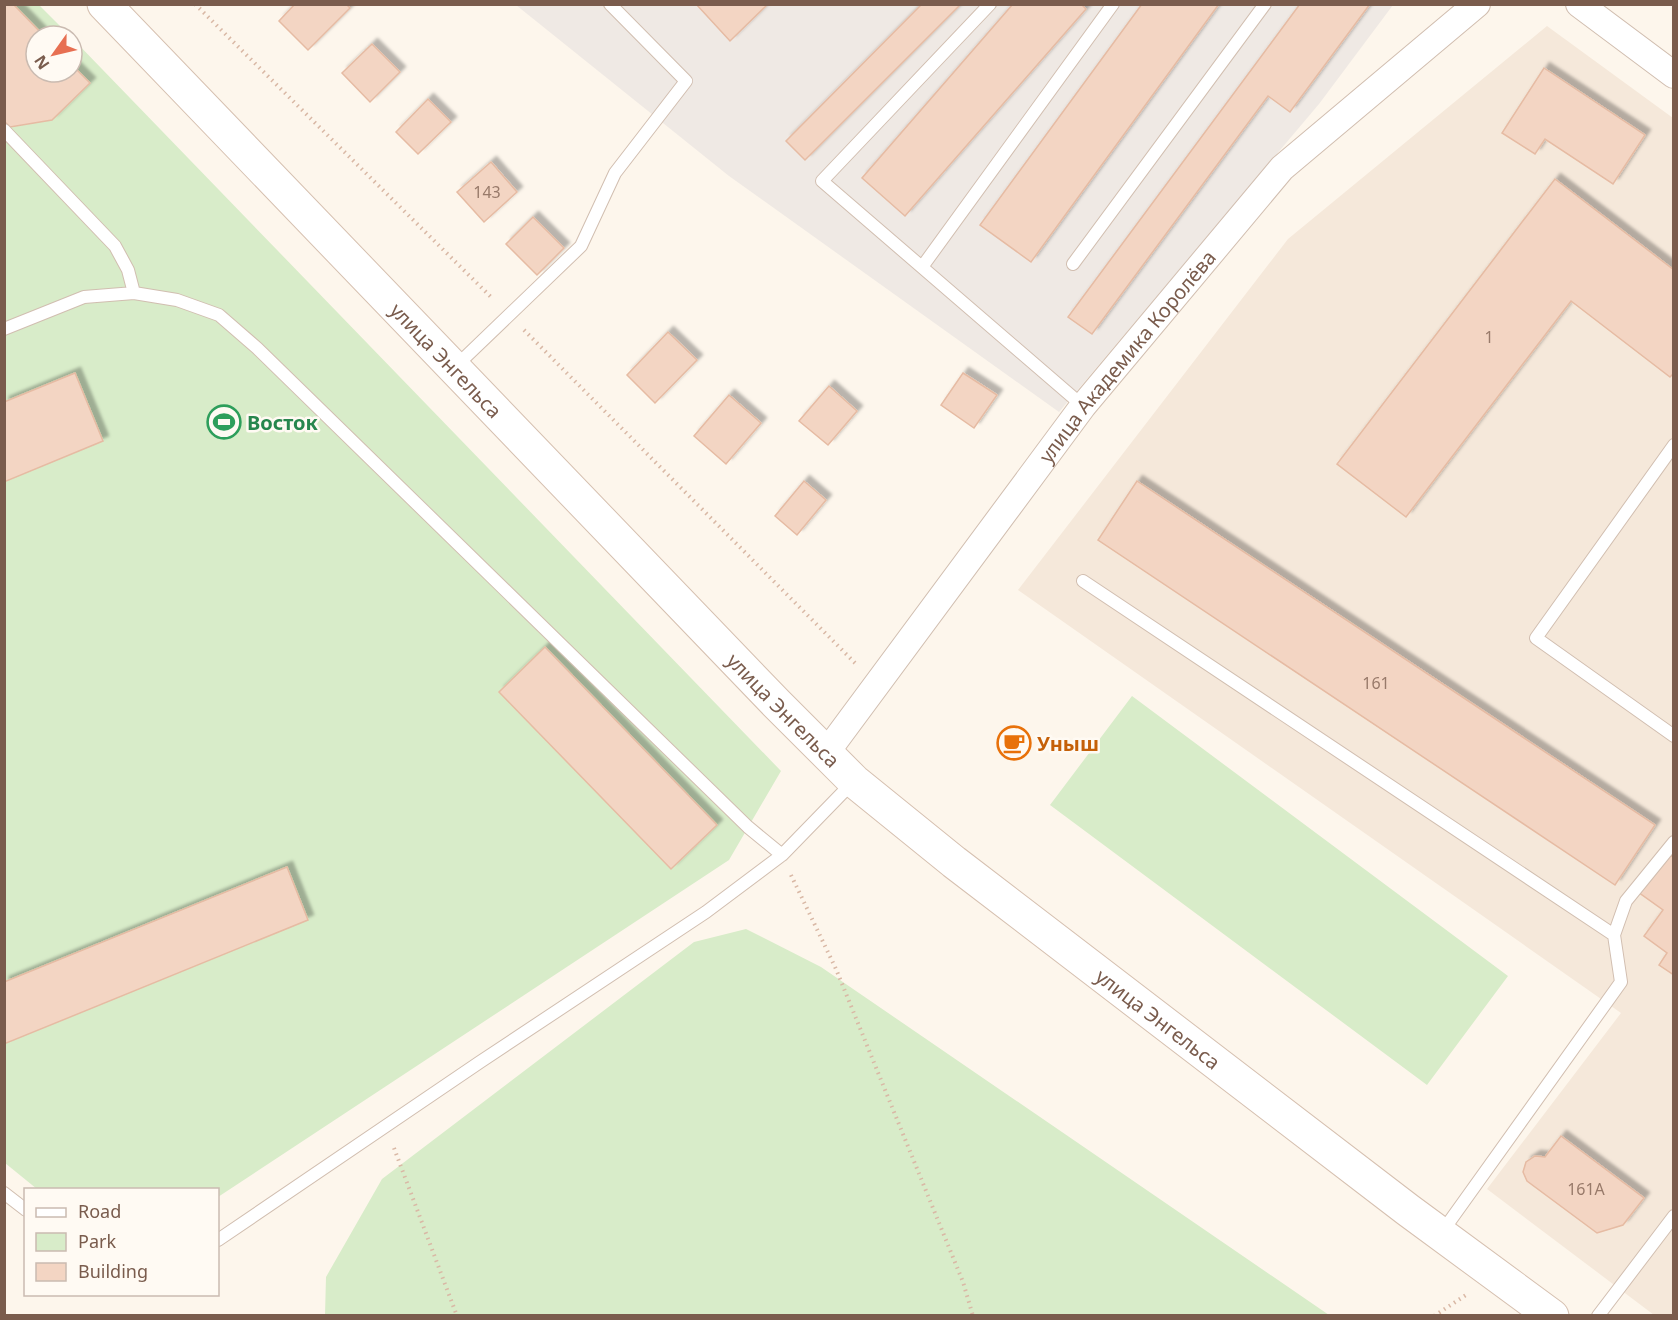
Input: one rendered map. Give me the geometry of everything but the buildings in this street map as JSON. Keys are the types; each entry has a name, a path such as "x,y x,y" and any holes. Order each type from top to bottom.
{"main road":[{"name":"улица Энгельса","path":"104,4 854,781 954,862 1408,1210 1552,1316"}],"street":[{"name":"улица Академика Королёва","path":"826,753 1083,406 1282,168 1477,4"},
{"path":"1579,4 1674,75"}],"lane":[{"path":"455,368 580,246 615,173 686,81 610,4"},
{"path":"990,4 822,181 1083,406"},
{"path":"922,267 1113,4"},
{"path":"1073,264 1266,4"},
{"path":"4,130 115,246 128,270 134,293"},
{"path":"4,329 84,297 134,293 177,300 219,315 257,348 748,827 782,855"},
{"path":"1674,445 1536,638 1674,736"},
{"path":"1083,581 1614,935"},
{"path":"219,1239 706,912 782,855 854,781"},
{"path":"1442,1233 1621,982 1614,935 1626,901 1674,842"},
{"path":"4,1193 24,1208"},
{"path":"1598,1316 1674,1216"}],"path":[{"path":"195,4 876,684"},
{"path":"782,855 836,969 963,1282 973,1316"},
{"path":"386,1127 457,1316"}],"shaded area":[{"path":"516,5 1393,5 1319,104 1059,412 729,176"},
{"path":"1547,26 1673,118 1673,1315 1654,1315 1487,1189 1621,1013 1018,590 1288,239"}],"green space":[{"name":"Восток","path":"4,5 39,5 58,24 24,24 24,84 84,84 84,50 781,771 729,860 219,1196 219,1188 36,1188 5,1163"},
{"path":"1132,696 1508,976 1427,1085 1050,805"},
{"path":"746,929 821,967 1329,1315 325,1315 326,1277 382,1179 694,942"}],"place":[{"name":"Восток","path":"224,422"},
{"name":"Уныш","path":"1014,743"}]}
